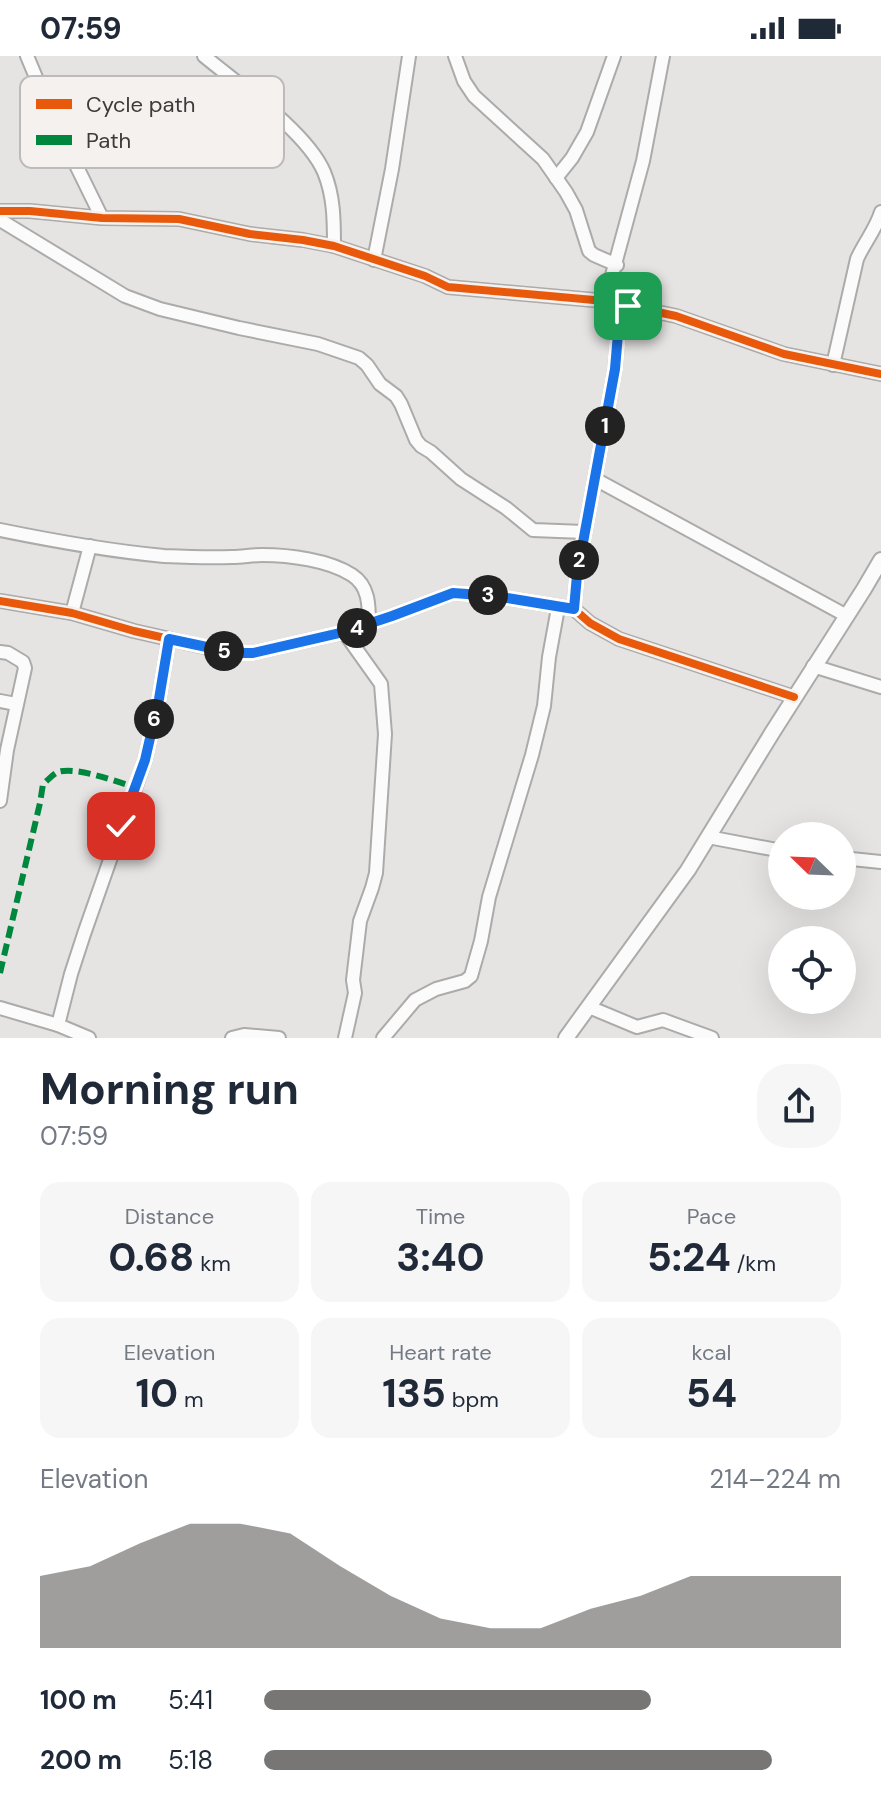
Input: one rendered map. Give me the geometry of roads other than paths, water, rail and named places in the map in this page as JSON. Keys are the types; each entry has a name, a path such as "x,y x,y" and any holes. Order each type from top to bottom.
{"main road":[{"path":"566,1038 688,870 881,560"}],"street":[{"path":"27,56 35,76"},
{"path":"374,260 409,56"},
{"path":"455,56 464,81 474,96 543,159 576,210 589,251 617,265"},
{"path":"556,178 587,132 614,56"},
{"path":"574,609 584,532 615,369 618,334 610,302 643,161 663,56"},
{"path":"213,59 232,76"},
{"path":"284,122 313,153 327,180 335,213 334,246"},
{"path":"78,168 102,218"},
{"path":"0,211 102,218 179,219 250,234 303,240 334,246 425,276 448,287 610,302 676,316 784,354 881,374"},
{"path":"833,365 857,259 881,212"},
{"path":"0,220 125,296 160,309 318,344 359,358 380,384 396,396 421,446 461,479 533,530 584,532"},
{"path":"595,479 847,616"},
{"path":"0,530 128,552 230,558 263,555 334,565 354,576 363,587 369,602 369,624"},
{"path":"72,613 90,546"},
{"path":"2,602 72,613 235,653 253,653 344,632 453,593 495,596 574,609 590,623 619,639 794,697"},
{"path":"383,1038 415,1000 471,976 489,897 544,706 558,608"},
{"path":"344,632 381,684 385,734 376,873 360,921 353,980 355,993 345,1038"},
{"path":"58,1025 80,947 145,760 169,639"},
{"path":"0,652 23,662 25,668 4,750 0,801"},
{"path":"813,666 881,687"},
{"path":"0,701 16,704"},
{"path":"708,837 768,848"},
{"path":"856,859 881,862"},
{"path":"589,1007 631,1025 644,1026 663,1020 712,1038"},
{"path":"0,1008 58,1025 89,1038"},
{"path":"232,1038 244,1035 279,1038"}]}
